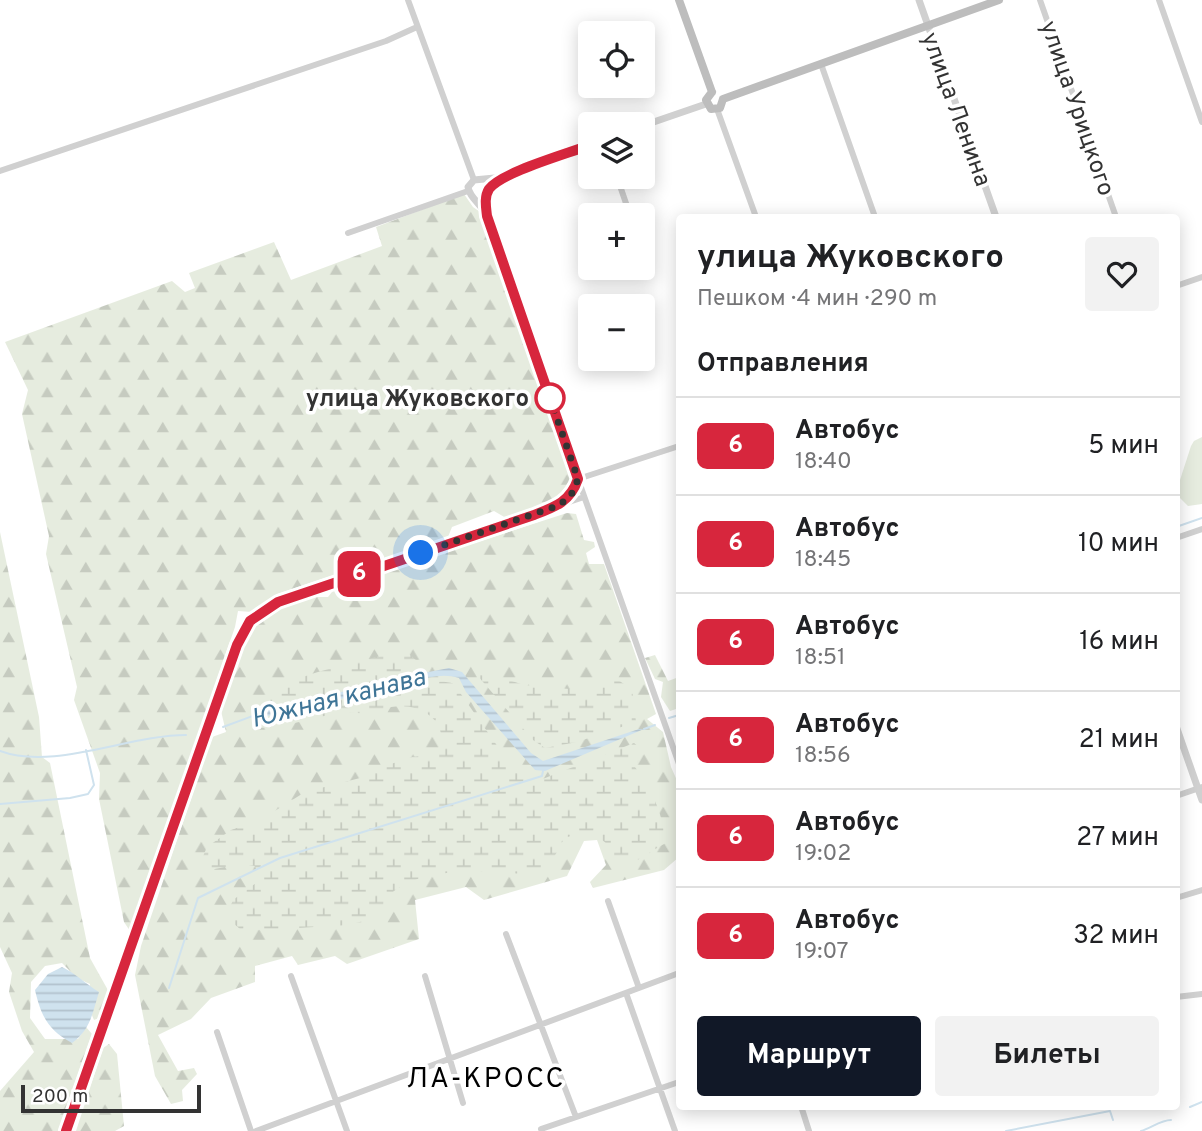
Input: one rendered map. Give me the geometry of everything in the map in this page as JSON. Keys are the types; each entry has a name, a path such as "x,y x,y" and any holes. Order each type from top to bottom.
{"main road":[{"path":"680,0 712,92"},
{"path":"723,99 999,0"},
{"path":"712,92 719,93 723,99 722,105 717,109 710,109 706,104 706,97 712,92"}],"street":[{"path":"408,0 478,180 488,186 487,216"},
{"name":"улица Ленина","path":"919,0 995,214"},
{"name":"улица Урицкого","path":"1040,0 1115,214"},
{"path":"1159,0 1202,122"},
{"path":"0,171 386,41 417,27"},
{"path":"821,64 874,214"},
{"path":"655,122 706,104"},
{"path":"717,109 755,214"},
{"path":"578,150 505,177 478,180 469,184 468,191 487,216 676,756"},
{"path":"475,199 481,199 505,177"},
{"path":"348,233 468,191"},
{"path":"1180,285 1202,277"},
{"path":"578,479 676,447"},
{"path":"560,505 573,492 578,479"},
{"path":"66,1131 237,645 250,621 278,602 584,497"},
{"path":"1180,537 1202,529"},
{"path":"1180,736 1202,800"},
{"path":"1180,795 1200,788"},
{"path":"1180,897 1202,891"},
{"path":"608,901 639,988"},
{"path":"506,934 576,1117"},
{"path":"217,1032 253,1131 676,974"},
{"path":"291,976 347,1131"},
{"path":"425,976 463,1103"},
{"path":"626,993 675,1131"},
{"path":"1180,997 1202,994"},
{"path":"541,1129 676,1083"},
{"path":"802,1110 809,1131"}],"green space":[{"path":"464,194 473,207 483,214 569,466 570,482 556,499 506,518 494,511 452,527 448,537 277,594 252,612 238,611 235,627 130,931 124,922 99,799 100,773 74,700 77,687 46,554 49,536 22,414 28,390 5,342 172,281 185,292 195,288 189,273 274,242 291,280 382,246 376,227"},
{"path":"1202,437 1202,504 1188,506 1180,498 1180,480 1194,441"},
{"path":"567,513 576,514 584,540 594,542 595,547 586,553 589,564 604,564 656,714 647,719 663,732 676,778 676,860 664,870 593,888 590,882 606,865 597,840 584,841 567,876 484,900 466,887 415,900 419,939 347,964 335,956 298,965 292,956 255,966 255,982 211,998 191,1019 158,1035 178,1071 194,1068 197,1074 182,1090 183,1101 171,1104 155,1076 135,975 141,946 212,737 226,732 221,711 242,647 256,623 276,610 312,597 328,597 335,588"},
{"path":"0,532 39,717 42,757 50,763 90,958 109,992 99,1018 94,1020 88,1006 90,984 77,978 62,963 45,966 31,982 30,1018 45,1039 78,1039 86,1027 92,1034 58,1131 0,1131 0,1091 34,1052 22,1031 9,992 12,973 0,947"},
{"path":"394,653 409,654 417,661 417,680 454,684 512,767 523,777 535,782 634,743 642,754 635,767 656,803 666,843 637,860 617,863 609,846 597,837 573,836 564,838 548,863 529,873 456,872 430,876 406,884 388,897 379,917 348,925 240,929 226,917 233,900 260,880 255,866 242,864 209,870 201,861 207,847 231,830 262,819 305,792 364,777 412,757 433,754 442,746 439,727 434,719 411,707 391,707 370,713 343,713 257,728 250,713 269,693 294,680"},
{"path":"655,655 668,681 676,678 676,709 670,711 661,697 663,682 655,679 645,658"},
{"path":"482,671 524,685 581,690 613,677 632,689 636,722 577,742 545,748 533,740 477,675"},
{"path":"109,1044 117,1054 124,1126 115,1131 76,1131 103,1048"}],"water":[{"path":"449,668 462,672 531,753 543,761 644,729 545,771 535,770 466,692 459,678 448,676 396,684 296,711 256,717 257,712"},
{"path":"62,967 99,992 87,1027 72,1043 51,1027 40,1007 35,990 48,974"}],"waterway":[{"name":"Южная канава","path":"1180,526 1202,518"},
{"name":"Южная канава","path":"223,727 258,714"},
{"name":"Южная канава","path":"669,718 676,716"},
{"name":"Южная канава","path":"644,729 655,725"},
{"name":"Южная канава","path":"0,751 21,756 67,755 140,740 186,735"},
{"path":"0,804 88,794 94,785 86,750"},
{"path":"169,988 198,898 280,858 542,776 543,771"},
{"path":"1190,1107 1202,1102"},
{"path":"1006,1131 1110,1111 1113,1120"},
{"path":"1141,1131 1171,1120"}],"bus line":[{"name":"6","path":"66,1131 237,645 250,621 278,602 534,515 560,505 573,492 578,479 487,216 485,202 488,190 505,177 578,150"}],"place":[{"name":"улица Жуковского","path":"550,398"}],"district":[{"name":"ЛА-КРОСС","path":"486,1077"}],"route":[{"path":"421,553 534,515 560,505 569,497 578,479 550,398"}]}
